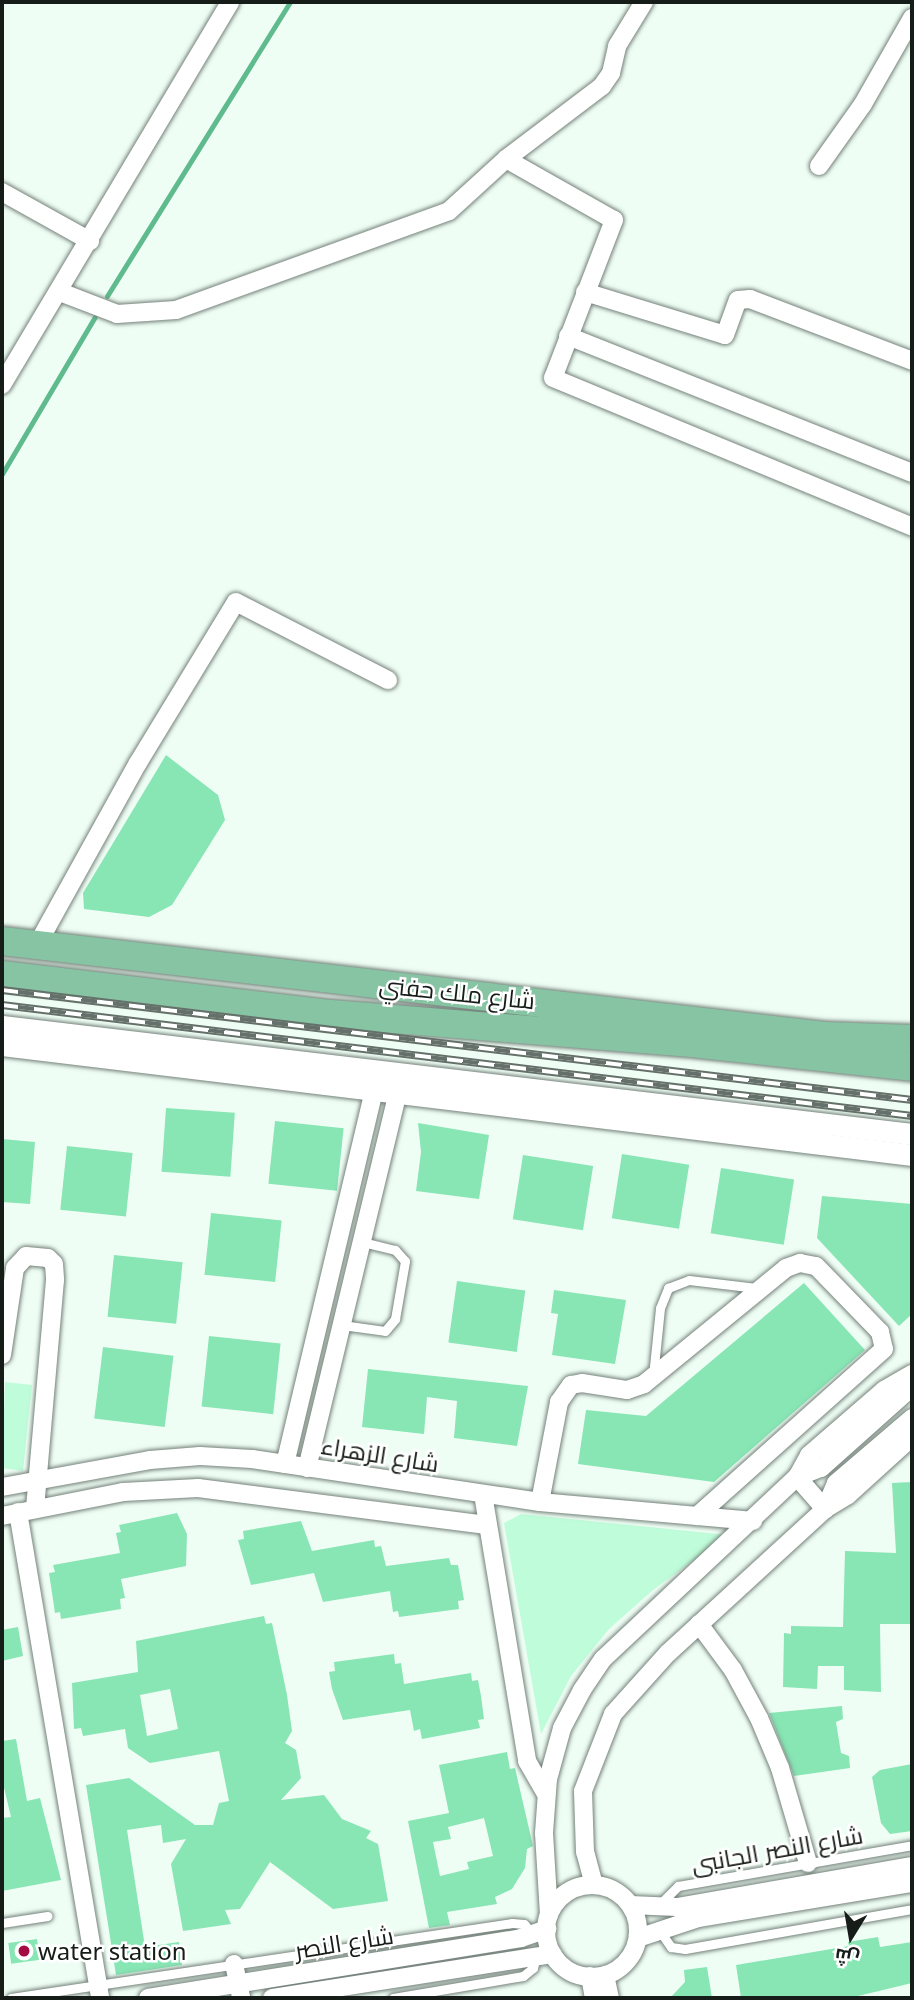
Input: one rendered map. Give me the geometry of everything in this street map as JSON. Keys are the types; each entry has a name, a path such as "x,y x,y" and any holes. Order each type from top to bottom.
{"highway":[{"name":"شارع ملك حفني","path":"2,941 683,1030 912,1067"},
{"name":"شارع ملك حفني","path":"2,975 331,1014 912,1040"}],"street":[{"path":"2,386 230,2"},
{"path":"60,292 117,314 176,310 449,211 506,159 602,86 611,73 617,46 644,2"},
{"path":"819,166 863,104 912,18"},
{"path":"506,159 614,220 552,375 555,379 912,527"},
{"path":"2,192 90,241"},
{"path":"585,292 725,335 738,300 750,299 912,361"},
{"path":"568,336 912,473"},
{"path":"37,945 138,763 236,602 388,680"},
{"path":"2,1026 912,1134"},
{"path":"2,1045 912,1155"},
{"path":"285,1464 374,1090"},
{"path":"307,1468 398,1093"},
{"path":"2,1355 15,1268 26,1256 48,1258 54,1264 55,1280 38,1480 18,1512 99,1991"},
{"path":"540,1502 563,1392 582,1383 628,1390 653,1378 786,1268 800,1263 816,1266 880,1332 884,1349 696,1516"},
{"path":"912,1374 884,1390 809,1455 797,1477 753,1521 603,1658 562,1728 546,1794 544,1955 569,1970 598,1975 621,1967 638,1938 658,1928 912,1883"},
{"path":"797,1477 821,1468 912,1387"},
{"path":"825,1508 836,1483 912,1418"},
{"path":"594,1885 582,1821 586,1774 602,1732 638,1682 825,1508 848,1495 912,1437"},
{"name":"شارع الزهراء","path":"2,1488 191,1457 285,1464 540,1502 753,1521"},
{"path":"797,1477 825,1508"},
{"path":"18,1512 123,1492 198,1488 487,1525"},
{"path":"483,1494 527,1761 546,1794"},
{"path":"699,1624 733,1670 759,1718 780,1768 808,1863"},
{"path":"543,1926 566,1893 594,1885 608,1888 631,1905 657,1908 912,1866"},
{"path":"631,1905 638,1938"},
{"name":"شارع النصر","path":"148,1998 239,1991 543,1926"},
{"name":"شارع النصر","path":"272,1998 544,1955"},
{"path":"234,1964 239,1991"},
{"path":"594,1998 598,1975"},
{"path":"598,1975 610,1998"}],"lane":[{"path":"342,1325 385,1331 395,1319 405,1261 395,1250 362,1242"},
{"path":"653,1378 660,1308 668,1288 689,1280 760,1289"},
{"name":"شارع النصر الجانبى","path":"657,1908 678,1886 912,1844"},
{"path":"658,1928 671,1947 685,1949 912,1909"},
{"path":"2,1923 47,1916"},
{"path":"11,1998 99,1991 234,1964 512,1923 543,1926"},
{"path":"393,1998 523,1976 544,1955"}],"green space":[{"path":"5,1382 32,1385 23,1471 2,1468"},
{"path":"521,1514 728,1535 653,1590 609,1629 571,1676 541,1734 504,1523"}],"building":[{"path":"166,755 218,795 225,820 172,905 149,917 84,909 83,893"},
{"path":"166,1108 235,1113 230,1177 162,1172"},
{"path":"275,1121 344,1128 337,1191 268,1184"},
{"path":"418,1123 489,1135 479,1199 416,1191 421,1152"},
{"path":"2,1139 35,1142 30,1204 2,1202"},
{"path":"67,1146 133,1153 126,1217 60,1210"},
{"path":"622,1154 689,1165 679,1229 612,1218"},
{"path":"523,1155 593,1166 583,1230 513,1219"},
{"path":"721,1168 794,1180 784,1245 711,1233"},
{"path":"822,1196 912,1204 912,1314 899,1326 817,1238"},
{"path":"211,1213 282,1220 275,1282 205,1275"},
{"path":"114,1255 183,1262 176,1324 108,1317"},
{"path":"457,1281 525,1291 517,1352 448,1342"},
{"path":"804,1283 865,1350 714,1482 578,1464 586,1410 646,1416"},
{"path":"554,1290 626,1300 615,1364 552,1355 558,1314 551,1313"},
{"path":"209,1336 281,1344 273,1414 202,1407"},
{"path":"103,1347 173,1356 165,1427 94,1418"},
{"path":"368,1369 528,1386 517,1446 454,1438 457,1401 427,1397 424,1434 362,1427"},
{"path":"912,1482 912,1624 880,1624 881,1692 844,1690 844,1666 818,1666 817,1689 783,1687 784,1633 791,1634 791,1626 843,1627 845,1551 896,1553 892,1483"},
{"path":"177,1513 187,1534 186,1566 121,1579 125,1598 120,1599 121,1609 61,1619 60,1612 55,1613 49,1573 55,1572 53,1565 120,1553 116,1533 121,1532 119,1525"},
{"path":"301,1521 312,1551 374,1540 375,1547 381,1546 386,1566 449,1558 451,1565 458,1565 464,1600 458,1601 459,1609 399,1617 398,1611 393,1612 390,1591 323,1602 314,1573 251,1585 238,1540 244,1539 243,1531"},
{"path":"264,1616 266,1624 272,1623 292,1731 285,1743 296,1750 301,1778 281,1800 324,1795 342,1819 371,1831 366,1838 378,1844 388,1901 333,1909 270,1862 240,1909 225,1910 231,1924 183,1931 171,1864 186,1839 163,1843 161,1825 127,1830 145,1947 179,1942 182,1965 116,1975 86,1785 129,1778 195,1825 213,1825 219,1803 229,1801 219,1751 150,1763 128,1748 125,1729 83,1736 81,1728 74,1729 72,1683 138,1672 136,1641","holes":["170,1689 178,1729 147,1736 140,1695"]},
{"path":"18,1627 23,1656 2,1661 2,1630"},
{"path":"394,1654 395,1664 401,1663 404,1684 471,1673 472,1681 478,1680 481,1696 484,1719 478,1720 480,1728 422,1739 420,1729 414,1731 410,1710 343,1720 329,1672 335,1671 334,1662"},
{"path":"842,1706 843,1719 836,1722 841,1753 849,1756 850,1768 794,1776 769,1713"},
{"path":"16,1739 27,1801 40,1798 61,1880 2,1891 2,1818 11,1817 2,1779 2,1741"},
{"path":"507,1752 510,1769 515,1768 533,1846 527,1849 525,1868 512,1889 495,1897 497,1904 447,1912 450,1925 429,1928 408,1821 449,1813 439,1765","holes":["484,1818 493,1856 467,1862 469,1869 440,1876 433,1842 451,1839 448,1827"]},
{"path":"912,1764 912,1831 890,1834 881,1823 872,1777 880,1770"},
{"path":"878,1937 880,1947 912,1942 912,1983 858,1996 741,1998 736,1965 849,1946 848,1942"},
{"name":"water station","path":"37,1939 40,1960 11,1964 8,1943"},
{"path":"707,1967 712,1998 670,1998 685,1982 684,1970"}],"waterway":[{"path":"107,296 290,2"},
{"path":"2,474 95,317"}],"railway":[{"path":"2,990 912,1100"},
{"path":"2,1005 912,1116"}],"place":[{"name":"water station","path":"24,1951"}]}
